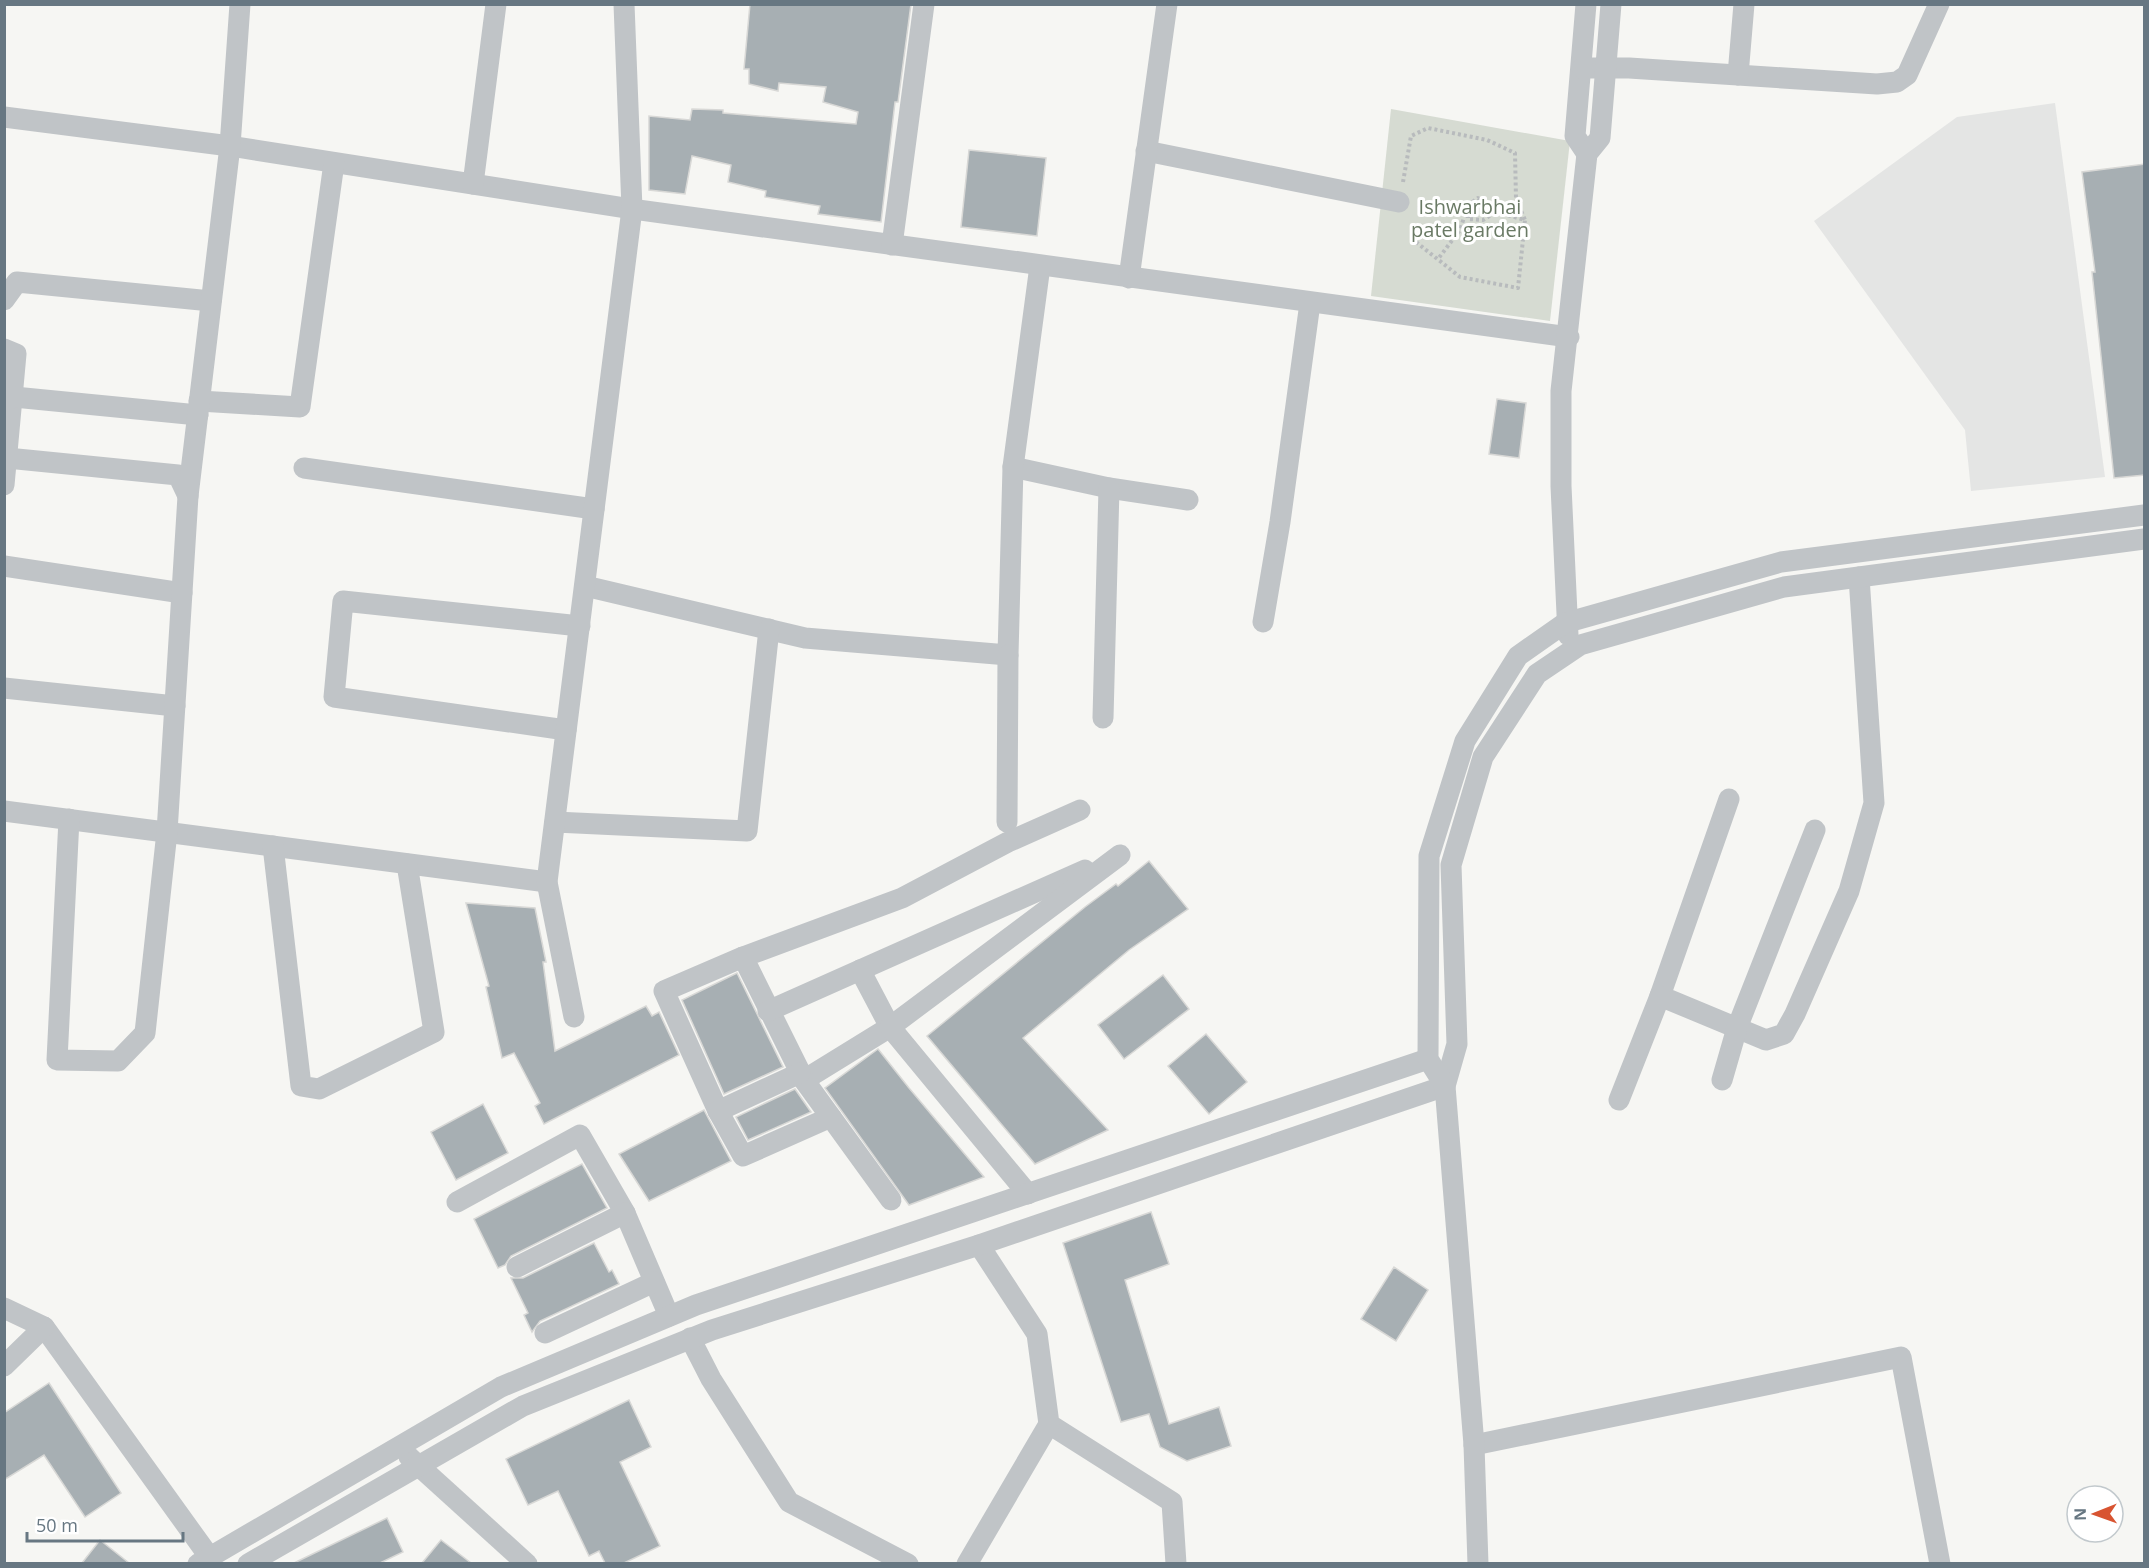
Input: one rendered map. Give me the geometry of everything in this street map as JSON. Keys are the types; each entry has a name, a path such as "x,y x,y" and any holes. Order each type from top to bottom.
{"street":[{"path":"69,819 57,1060 118,1061 145,1033 167,832 188,496 230,147 240,4"},
{"path":"473,184 495,4"},
{"path":"574,1017 547,882 632,209 624,4"},
{"path":"892,245 924,4"},
{"path":"1129,278 1167,4"},
{"path":"1586,4 1575,136 1587,154"},
{"path":"1571,651 1565,623 1561,391 1569,337 1587,154 1600,138 1611,4"},
{"path":"1738,75 1744,4"},
{"path":"1582,68 1877,84 1897,82 1907,75 1939,4"},
{"path":"4,117 230,147 632,209 1569,337"},
{"path":"1146,151 1400,202"},
{"path":"9,399 199,408 300,407 334,163"},
{"path":"1007,822 1008,655 1013,467 1040,266"},
{"path":"4,300 17,282 211,302"},
{"path":"1263,622 1280,522 1310,303"},
{"path":"4,349 16,354 9,399 4,484"},
{"path":"7,458 178,475 188,496"},
{"path":"1013,467 1109,488 1188,500"},
{"path":"304,468 594,509"},
{"path":"1103,718 1109,488"},
{"path":"1445,1086 1428,1059 1429,856 1465,741 1518,656 1565,623 1781,562 2145,514"},
{"path":"1478,1563 1474,1445 1445,1086 1457,1044 1451,865 1483,757 1537,674 1580,645 1784,587 2145,539"},
{"path":"4,566 182,593"},
{"path":"1660,996 1766,1040 1784,1034 1795,1014 1849,891 1874,803 1859,577"},
{"path":"585,586 806,638 1008,655"},
{"path":"566,730 334,698 343,601 579,626"},
{"path":"555,822 747,831 769,629"},
{"path":"4,687 175,706"},
{"path":"1619,1100 1660,996 1729,799"},
{"path":"831,1117 743,1156 718,1111 664,991 743,957 902,898 1008,842 1080,810"},
{"path":"4,811 547,882"},
{"path":"1722,1080 1737,1028 1815,830"},
{"path":"273,846 301,1086 319,1089 434,1032 407,864"},
{"path":"718,1111 802,1077 890,1027 1120,855 768,1011"},
{"path":"743,957 802,1077 891,1200"},
{"path":"860,970 890,1027 1028,1194"},
{"path":"4,1308 44,1327 203,1559 501,1387 669,1316 1428,1059"},
{"path":"248,1563 523,1406 690,1338 979,1245 1445,1086"},
{"path":"457,1202 580,1135 625,1213 669,1316"},
{"path":"517,1267 625,1213"},
{"path":"967,1563 1049,1424 1037,1334 979,1245"},
{"path":"545,1333 654,1282"},
{"path":"4,1365 44,1327"},
{"path":"690,1338 711,1379 789,1502 908,1563"},
{"path":"1474,1445 1901,1357 1940,1563"},
{"path":"1049,1424 1172,1502 1176,1563"},
{"path":"400,1447 417,1467 527,1563"}],"path":[{"path":"1416,242 1460,277 1518,288 1525,220 1516,199 1515,153 1487,140 1428,128 1411,136 1400,202 1411,208 1468,205 1478,198 1496,212 1525,220"},
{"path":"1468,205 1468,219 1483,220 1496,212"},
{"path":"1438,259 1460,230 1468,205"}],"shaded area":[{"path":"2055,103 2105,477 1971,491 1965,430 1814,221 1957,117"}],"green space":[{"name":"Ishwarbhai patel garden","path":"1391,109 1570,141 1550,321 1371,296"}],"building":[{"path":"750,4 911,4 898,102 895,102 881,222 818,214 820,206 765,197 766,191 728,182 731,165 692,156 685,194 649,190 649,116 690,120 692,109 723,110 723,113 856,124 858,112 823,102 826,87 779,83 778,91 749,84 749,69 744,69"},
{"path":"969,150 1046,158 1037,236 961,227"},
{"path":"2145,164 2145,475 2114,478 2092,272 2095,272 2082,172"},
{"path":"1497,399 1526,403 1519,458 1489,454"},
{"path":"1149,861 1188,909 1129,950 1023,1038 1108,1130 1035,1164 927,1036 1085,907 1116,884 1118,886"},
{"path":"466,903 535,908 546,962 543,962 555,1051 646,1006 652,1016 659,1012 679,1055 544,1124 535,1106 540,1103 514,1053 502,1058 486,987 489,986"},
{"path":"737,973 783,1067 724,1094 682,1000"},
{"path":"1163,975 1189,1009 1124,1059 1098,1025"},
{"path":"1206,1034 1247,1082 1209,1114 1168,1066"},
{"path":"878,1049 984,1177 909,1205 825,1088"},
{"path":"795,1089 811,1112 748,1140 736,1117"},
{"path":"483,1104 508,1153 456,1180 431,1132"},
{"path":"704,1110 731,1161 649,1201 619,1154"},
{"path":"582,1164 607,1208 511,1256 505,1265 498,1268 474,1219"},
{"path":"1151,1212 1169,1264 1125,1280 1169,1424 1219,1407 1231,1446 1187,1461 1160,1447 1149,1414 1121,1422 1063,1243"},
{"path":"594,1243 609,1272 612,1270 619,1284 540,1321 532,1332 524,1315 528,1313 511,1278 523,1278"},
{"path":"1394,1267 1428,1290 1396,1341 1361,1319"},
{"path":"49,1383 121,1493 85,1517 44,1455 4,1480 4,1413"},
{"path":"629,1400 651,1447 620,1462 660,1546 624,1563 605,1563 599,1551 589,1556 558,1491 528,1505 506,1459"},
{"path":"387,1518 403,1552 380,1563 294,1563"},
{"path":"100,1540 129,1563 82,1563"},
{"path":"441,1540 471,1563 422,1563"}]}
